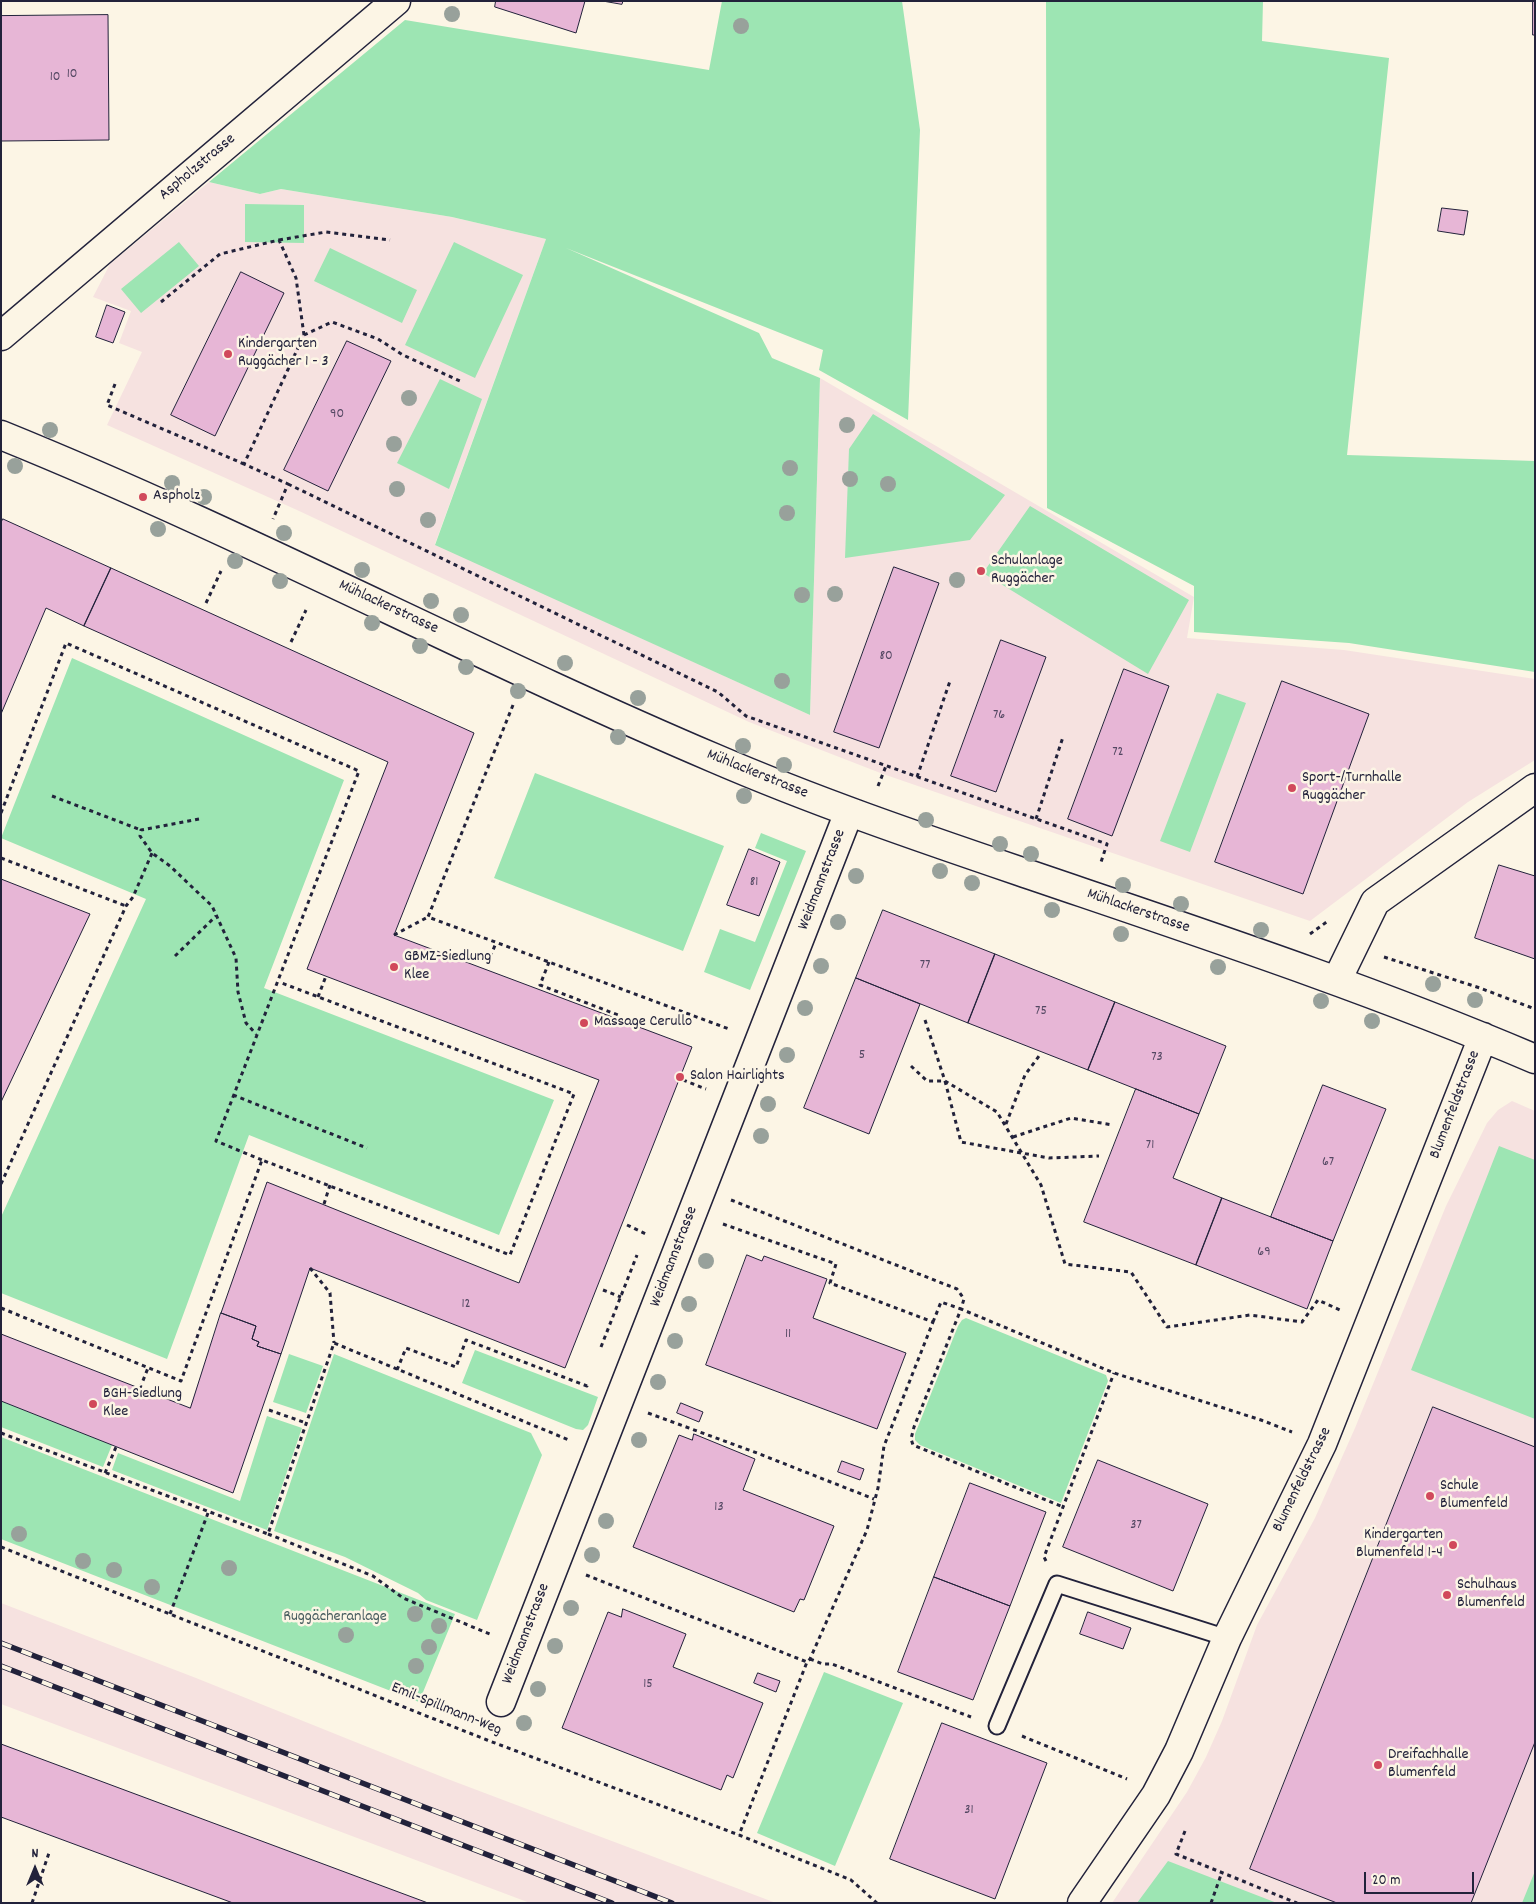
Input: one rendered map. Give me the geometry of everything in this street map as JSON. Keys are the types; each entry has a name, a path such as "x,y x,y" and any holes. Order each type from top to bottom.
{"street":[{"name":"Aspholzstrasse","path":"1,336 396,1"},
{"name":"Mühlackerstrasse","path":"1,435 56,457 279,558 714,758 850,812 1337,980 1535,1059"},
{"path":"1337,980 1374,902 1535,788"},
{"name":"Weidmannstrasse","path":"501,1702 850,812"},
{"name":"Blumenfeldstrasse","path":"1082,1903 1156,1795 1178,1751 1227,1638 1322,1444 1482,1037"}],"lane":[{"path":"997,1726 1057,1584 1227,1638"}],"path":[{"path":"161,302 220,254 279,240 326,232 390,240"},
{"path":"244,464 304,335 296,278 279,240"},
{"path":"304,335 332,322 378,339 403,355 462,382"},
{"path":"115,384 107,405 288,484 718,692 746,716 1107,844 1100,866"},
{"path":"273,520 288,484"},
{"path":"206,603 221,571"},
{"path":"291,642 306,610"},
{"path":"1,813 66,643 360,771 279,982 256,1034 216,1141 510,1255 574,1094 279,982"},
{"path":"918,777 950,681"},
{"path":"394,935 428,917 513,705"},
{"path":"1036,819 1063,738"},
{"path":"877,790 886,766"},
{"path":"52,796 141,830 198,819"},
{"path":"141,830 140,836 152,853 170,866 212,906 236,958 238,992 246,1023 256,1034"},
{"path":"1,1184 126,906 133,897 152,853"},
{"path":"1,858 126,906"},
{"path":"175,956 216,916"},
{"path":"428,917 760,1041"},
{"path":"487,964 496,943"},
{"path":"1379,955 1480,988 1535,1009"},
{"path":"549,962 540,985 618,1015"},
{"path":"318,997 326,976"},
{"path":"924,1020 961,1142 1049,1158 1099,1156"},
{"path":"1006,1125 1025,1075 1039,1056"},
{"path":"911,1066 927,1081 944,1081 997,1112 1041,1186 1066,1264 1131,1272 1167,1327 1250,1315 1302,1322 1318,1300 1370,1324"},
{"path":"684,1080 709,1090"},
{"path":"233,1095 367,1148"},
{"path":"1012,1137 1071,1118 1114,1125"},
{"path":"1,1308 181,1382 262,1160"},
{"path":"324,1204 330,1186"},
{"path":"697,1201 958,1289 964,1298 961,1309 914,1427 911,1439 913,1445 1063,1507"},
{"path":"697,1201 836,1264 830,1282 933,1322"},
{"path":"627,1225 646,1234"},
{"path":"268,1534 334,1343 330,1293 310,1268"},
{"path":"601,1348 621,1295 603,1290"},
{"path":"739,1835 808,1660 867,1530 878,1488 884,1446 941,1302 1114,1373 1262,1420 1322,1444"},
{"path":"397,1370 406,1348 456,1367 466,1340 587,1386 590,1376"},
{"path":"334,1343 599,1452"},
{"path":"140,1388 148,1368"},
{"path":"1057,1584 1044,1557 1114,1373"},
{"path":"618,1402 757,1453 874,1499"},
{"path":"269,1410 306,1423"},
{"path":"1,1432 373,1576 403,1598 522,1647"},
{"path":"105,1473 116,1447"},
{"path":"170,1614 208,1513"},
{"name":"Emil-Spillmann-Weg","path":"1,1547 487,1740 739,1835 851,1880 878,1903"},
{"path":"555,1563 808,1660 832,1664 997,1726 1129,1780"},
{"path":"1185,1831 1176,1854 1297,1903"},
{"path":"32,1903 50,1850"},
{"path":"1211,1903 1222,1872"}],"shaded area":[{"name":"Schulanlage Ruggächer","path":"209,182 260,194 281,189 452,217 546,239 435,544 810,715 820,378 1194,597 1187,638 1344,650 1535,679 1535,760 1468,802 1310,921 883,774 749,722 297,510 107,425 142,352 119,343 131,311 93,297 110,264"},
{"name":"Schule Blumenfeld","path":"1512,1101 1535,1111 1535,1903 1112,1903 1187,1792 1206,1757 1222,1721 1257,1625 1315,1518 1355,1428 1446,1206 1487,1123 1498,1110"},
{"path":"1,1603 196,1678 445,1778 776,1903 530,1903 1,1704"}],"green space":[{"path":"722,1 902,1 920,130 908,420 819,370 823,350 566,248 759,333 772,358 820,378 810,715 435,545 546,239 452,217 281,189 260,194 209,182 405,20 709,70"},
{"path":"1046,1 1263,1 1262,41 1389,58 1347,455 1535,461 1535,672 1349,643 1194,632 1194,586 1047,508"},
{"path":"245,204 304,205 304,243 245,242"},
{"path":"179,242 199,266 141,313 121,289"},
{"path":"454,242 523,275 475,378 405,345"},
{"path":"330,248 417,290 402,323 314,281"},
{"path":"440,379 482,399 449,489 397,463"},
{"path":"873,414 1005,495 970,540 845,558 849,449"},
{"path":"1030,506 1189,600 1148,674 983,573"},
{"path":"72,658 344,780 264,988 554,1100 499,1235 249,1135 167,1359 1,1293 1,1217 146,899 1,838"},
{"path":"1217,693 1246,703 1190,852 1160,841"},
{"path":"535,773 724,846 683,951 494,878"},
{"path":"761,833 806,851 750,990 704,972 720,929 755,942 787,861 755,848"},
{"path":"1499,1146 1535,1160 1535,1419 1411,1370"},
{"path":"966,1318 1106,1375 1108,1381 1061,1503 920,1445 915,1440 915,1434 958,1326"},
{"path":"475,1350 598,1397 588,1425 583,1430 576,1429 462,1383"},
{"path":"289,1354 323,1366 306,1413 273,1402"},
{"path":"334,1354 531,1433 542,1455 477,1620 426,1600 418,1593 345,1557 274,1531"},
{"path":"1,1401 112,1445 103,1467 1,1427"},
{"path":"267,1416 302,1428 267,1530 112,1470 118,1453 240,1501"},
{"name":"Ruggächeranlage","path":"1,1437 455,1614 419,1702 1,1539"},
{"path":"824,1672 903,1703 835,1866 757,1833"},
{"path":"1168,1861 1277,1903 1137,1903"},
{"path":"1535,1871 1535,1903 1522,1903"}],"building":[{"path":"496,1 585,1 576,33 495,7"},
{"path":"603,1 623,1 622,4"},
{"path":"1533,1 1535,1 1535,35 1533,35"},
{"path":"108,15 109,140 1,141 1,16"},
{"path":"1442,208 1468,211 1464,235 1438,231"},
{"name":"Kindergarten Ruggächer 1 - 3","path":"241,272 284,293 215,436 171,415"},
{"path":"107,305 125,312 113,343 96,337"},
{"path":"347,341 391,361 328,491 284,470"},
{"path":"3,519 111,568 84,626 46,608 1,714 1,523"},
{"path":"894,567 939,583 879,748 834,732"},
{"name":"GBMZ-Siedlung Klee","path":"111,568 474,733 394,935 692,1047 565,1368 310,1268 281,1354 257,1346 259,1342 252,1339 256,1326 221,1313 267,1182 519,1283 599,1080 307,969 388,762 84,626"},
{"path":"1001,640 1046,657 996,792 951,776"},
{"path":"1124,669 1169,686 1112,836 1068,819"},
{"name":"Sport-/Turnhalle Ruggächer","path":"1282,681 1369,714 1303,894 1215,862"},
{"path":"749,849 780,862 759,916 727,905"},
{"path":"1499,865 1535,876 1535,959 1475,938"},
{"path":"1,879 90,914 1,1102"},
{"path":"883,910 995,954 968,1023 856,978"},
{"path":"995,954 1115,1002 1088,1070 968,1023"},
{"path":"856,978 920,1004 869,1134 804,1108"},
{"path":"1115,1002 1226,1046 1199,1114 1088,1070"},
{"path":"1323,1085 1386,1109 1333,1241 1271,1217"},
{"path":"1136,1089 1199,1114 1173,1178 1222,1198 1196,1265 1084,1222"},
{"path":"1222,1198 1333,1241 1307,1309 1196,1265"},
{"path":"747,1255 762,1261 764,1256 827,1279 813,1318 906,1353 877,1429 706,1365"},
{"name":"BGH-Siedlung Klee","path":"221,1313 256,1326 252,1339 259,1342 257,1346 281,1354 233,1493 1,1401 1,1334 190,1408"},
{"path":"681,1403 703,1412 699,1422 677,1413"},
{"name":"Schulhaus Blumenfeld","path":"1433,1407 1535,1447 1535,1742 1471,1903 1337,1903 1250,1869"},
{"path":"694,1434 755,1459 743,1490 834,1526 804,1600 800,1599 794,1612 633,1547 679,1435 692,1440"},
{"path":"1098,1460 1208,1504 1173,1591 1063,1547"},
{"path":"842,1461 864,1469 860,1480 838,1472"},
{"path":"970,1483 1046,1512 1010,1606 934,1577"},
{"path":"934,1577 1010,1606 973,1700 898,1672"},
{"path":"623,1609 686,1634 673,1667 763,1703 733,1778 727,1775 721,1790 562,1728 608,1612 621,1617"},
{"path":"1088,1612 1131,1628 1123,1649 1080,1634"},
{"path":"758,1673 780,1681 776,1692 754,1683"},
{"path":"942,1723 1047,1763 995,1899 890,1859"},
{"path":"1,1744 428,1903 233,1903 1,1817"}],"railway":[{"path":"1,1643 672,1903"},
{"path":"1,1666 612,1903"}],"place":[{"name":"Kindergarten Ruggächer 1 - 3","path":"228,354"},
{"name":"Aspholz","path":"143,497"},
{"name":"Schulanlage Ruggächer","path":"981,571"},
{"name":"Sport-/Turnhalle Ruggächer","path":"1292,788"},
{"name":"GBMZ-Siedlung Klee","path":"394,967"},
{"name":"Massage Cerullo","path":"584,1023"},
{"name":"Salon Hairlights","path":"680,1077"},
{"name":"BGH-Siedlung Klee","path":"93,1404"},
{"name":"Schule Blumenfeld","path":"1430,1496"},
{"name":"Kindergarten Blumenfeld 1-4","path":"1453,1545"},
{"name":"Schulhaus Blumenfeld","path":"1447,1595"},
{"name":"Dreifachhalle Blumenfeld","path":"1378,1765"}]}
